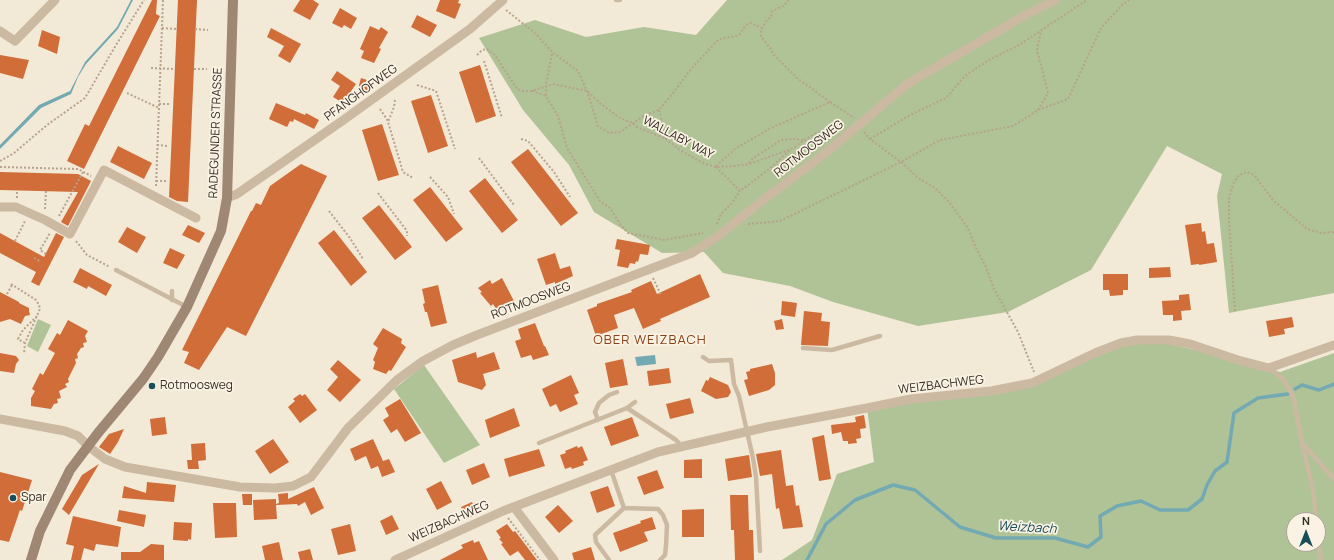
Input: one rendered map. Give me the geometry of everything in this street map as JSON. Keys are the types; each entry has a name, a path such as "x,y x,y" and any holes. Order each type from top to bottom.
{"main road":[{"name":"RADEGUNDER STRASSE","path":"31,560 40,531 70,470 98,432 143,378 155,361 187,307 221,231 227,198 233,0"}],"street":[{"path":"0,31 15,40 55,0"},
{"name":"ROTMOOSWEG","path":"0,419 65,431 78,436 88,446 106,459 125,467 240,487 276,488 293,486 311,477 348,428 397,380 423,361 471,337 692,253 828,151 906,84 1029,13 1056,0"},
{"name":"PFANGHOFWEG","path":"227,198 237,194 342,121 470,28 501,2"},
{"path":"0,207 16,207 45,220 70,234 104,170 196,218"},
{"name":"WEIZBACHWEG","path":"395,560 503,511 658,452 911,399 991,391 1038,380 1095,353 1121,343 1149,339 1169,340 1190,344 1268,368"},
{"path":"1268,368 1334,346"},
{"path":"514,507 554,560"}],"lane":[{"path":"116,270 187,307"},
{"path":"172,291 172,300"},
{"path":"803,348 832,350 880,336"},
{"path":"703,357 709,360 732,360 734,384 739,396 748,432 756,477 760,551"},
{"name":"WEIZBACHWEG","path":"1268,368 1283,379 1291,392 1314,495 1315,512"},
{"path":"598,420 595,412 599,403 609,395 617,392"},
{"path":"539,443 627,408 635,402"},
{"path":"627,408 676,440 683,447"},
{"name":"WEIZBACHWEG","path":"1302,443 1334,479"},
{"path":"611,470 624,508"},
{"path":"608,560 596,542 595,535 624,508 658,509 663,515 666,525 666,546 665,555 660,560"}],"path":[{"path":"0,161 14,154 47,125 86,98 144,0"},
{"path":"155,197 163,0"},
{"path":"789,0 783,6 772,11 771,16 761,30 761,37 774,55 797,78 830,102 870,139 901,162 918,178 935,188 949,202 968,228 986,267 994,289 1018,332 1038,380"},
{"path":"870,139 910,115 946,98 965,76 987,61 1019,45 1087,0"},
{"path":"746,225 780,221 901,162 940,140 1013,126 1038,110 1068,99 1101,28 1123,4 1129,0"},
{"path":"501,2 536,34 552,53 578,71 587,91 598,126 609,134 620,132 645,115 659,110 691,69 717,41 723,38 739,35 746,25 751,23 762,28"},
{"path":"162,28 177,29"},
{"path":"195,29 208,30"},
{"path":"1038,110 1048,93 1037,50 1041,30"},
{"path":"477,55 482,50 487,49 494,54 518,89 523,92 532,91 553,84 587,91"},
{"path":"552,53 546,86 546,96 558,116 567,148 600,201 610,208 620,224 628,233 664,240 718,233 720,214 731,204 740,191 768,170 791,149 816,134 837,128 857,127"},
{"path":"484,61 502,118"},
{"path":"151,68 175,69"},
{"path":"194,69 207,69"},
{"path":"417,85 436,91 454,149"},
{"path":"532,91 546,96"},
{"name":"WALLABY WAY","path":"587,91 620,118 666,139 680,150 703,163 716,167"},
{"path":"127,93 159,108"},
{"path":"388,122 395,100"},
{"path":"716,167 735,149 769,129 830,102"},
{"path":"159,104 170,104"},
{"path":"380,109 388,122 403,172 413,178"},
{"path":"659,110 666,139"},
{"path":"521,139 528,141 554,172 570,197"},
{"path":"749,164 752,159 781,140 805,140"},
{"path":"157,145 168,146"},
{"path":"716,167 749,164 791,149"},
{"path":"479,158 514,205"},
{"path":"0,167 78,169 100,180"},
{"path":"716,167 740,191"},
{"path":"46,254 40,250 83,172"},
{"path":"1235,311 1229,199 1233,184 1240,175 1247,172 1254,175 1273,200 1307,229 1321,233 1334,232"},
{"path":"430,177 448,197 454,214"},
{"path":"156,181 166,181"},
{"path":"45,220 46,191"},
{"path":"378,193 408,231 407,236"},
{"path":"329,211 350,238 363,259"},
{"path":"15,241 30,213"},
{"path":"70,234 87,255 116,270"},
{"path":"34,258 41,262"},
{"path":"649,270 661,295"},
{"path":"7,294 11,285 36,300 39,305 39,314 26,343 24,354"},
{"path":"26,343 18,339 23,330 39,314"},
{"path":"503,511 540,560"}],"green space":[{"path":"727,0 1334,0 1334,293 1229,313 1217,196 1222,174 1167,146 1091,270 1008,312 918,326 833,302 790,286 723,273 704,252 662,253 594,212 569,165 523,110 479,38 535,20 586,37 644,27 696,35"},
{"path":"38,319 51,325 38,352 27,346"},
{"path":"1149,339 1280,372 1334,353 1334,560 782,560 812,540 837,474 874,462 867,408 1032,383 1095,353"},
{"path":"424,365 480,445 444,463 394,389"}],"water":[{"path":"131,0 133,0 118,29 86,64 78,77 71,94 41,108 0,149 0,145 39,105 70,91 85,62 117,27"},
{"path":"655,355 656,364 637,366 635,357"}],"building":[{"path":"152,0 157,0 156,14 160,16 84,169 67,161 85,124 89,126"},
{"path":"178,0 197,0 188,202 177,201 169,197"},
{"path":"300,0 313,0 319,4 310,20 293,11"},
{"path":"440,0 459,0 458,3 461,4 455,19 436,11"},
{"path":"340,8 357,18 351,29 344,25 342,28 332,23"},
{"path":"417,15 437,25 430,37 411,27"},
{"path":"370,26 379,30 381,27 388,32 379,48 381,49 374,63 361,58 364,51 360,49"},
{"path":"271,28 301,44 290,63 278,56 284,46 267,37"},
{"path":"42,30 60,37 57,54 38,46"},
{"path":"0,55 29,60 23,79 0,73"},
{"path":"480,65 496,116 476,123 459,72"},
{"path":"337,71 356,84 343,103 333,97 340,86 331,80"},
{"path":"361,78 370,81 368,91 358,89"},
{"path":"431,95 448,146 428,153 411,101"},
{"path":"276,103 305,115 306,113 319,120 314,129 294,119 293,122 290,121 287,127 269,119"},
{"path":"382,124 399,175 378,181 362,130"},
{"path":"118,146 152,163 144,179 110,162"},
{"path":"528,149 578,213 561,226 511,162"},
{"path":"301,164 327,176 246,336 227,327 199,370 184,363 189,352 182,350 251,211 256,203 261,205 270,186"},
{"path":"0,172 78,174 91,181 68,226 61,222 78,192 0,190"},
{"path":"485,178 518,220 502,233 469,191"},
{"path":"430,187 463,229 446,242 413,200"},
{"path":"379,205 412,247 395,260 362,218"},
{"path":"1201,223 1202,232 1205,231 1207,244 1214,243 1217,262 1191,265 1185,225"},
{"path":"188,225 205,233 199,243 182,235"},
{"path":"127,227 146,237 137,253 118,242"},
{"path":"334,230 367,272 351,286 318,243"},
{"path":"0,233 44,257 56,233 64,237 39,286 31,282 36,272 0,253"},
{"path":"617,239 650,245 648,255 640,254 638,262 636,261 635,264 630,263 628,268 617,266 620,250 615,249"},
{"path":"170,248 185,255 177,269 163,263"},
{"path":"555,253 560,269 570,266 573,276 555,284 555,282 546,285 537,259"},
{"path":"1170,267 1171,277 1149,278 1149,268"},
{"path":"80,268 112,285 106,296 88,286 87,289 73,282"},
{"path":"700,274 710,297 660,319 661,321 643,329 634,308 614,315 618,328 596,336 587,310 597,306 597,304 632,292 631,290 651,281 657,294"},
{"path":"1103,274 1128,274 1128,290 1123,290 1123,295 1110,296 1109,290 1103,290"},
{"path":"502,278 514,301 497,310 493,304 491,306 480,293 482,292 478,288 490,280 492,284"},
{"path":"438,285 447,323 431,327 423,304 425,303 422,289"},
{"path":"0,292 29,308 30,315 25,316 21,324 10,319 0,322"},
{"path":"1189,294 1191,310 1181,311 1182,320 1173,321 1173,315 1163,315 1162,301 1179,300 1179,295"},
{"path":"782,301 797,303 795,317 781,315"},
{"path":"804,311 822,313 821,321 830,322 828,346 801,345"},
{"path":"1292,317 1294,327 1284,329 1285,334 1269,337 1266,321"},
{"path":"782,319 784,329 776,330 774,321"},
{"path":"68,320 88,331 85,336 87,342 83,343 84,347 81,348 77,354 78,358 75,359 76,363 68,379 69,382 65,384 67,387 59,391 61,398 57,399 58,403 54,404 51,409 31,406 31,398 35,391 32,389 40,373 43,375 55,353 48,349 57,333 60,335"},
{"path":"535,323 549,355 533,360 531,355 521,358 515,341 521,339 518,329"},
{"path":"383,328 402,339 401,343 406,347 391,371 389,370 386,374 373,369 375,362 373,360 378,348 373,344"},
{"path":"476,352 477,358 494,352 500,369 483,374 486,385 482,390 458,382 452,360"},
{"path":"0,353 16,356 19,360 16,364 14,373 0,371"},
{"path":"623,359 628,385 610,388 605,363"},
{"path":"338,360 361,380 340,402 327,390 338,377 330,369"},
{"path":"772,364 775,373 775,385 769,390 749,396 744,380 748,379 746,372 750,371 750,369"},
{"path":"669,368 671,383 649,386 647,371"},
{"path":"571,375 579,393 574,395 578,404 560,412 556,404 550,407 542,389"},
{"path":"710,377 728,385 731,392 728,397 716,399 701,391 706,380 708,381"},
{"path":"300,394 302,396 305,394 317,410 300,423 288,407 295,401 293,399"},
{"path":"690,398 694,413 670,419 666,404"},
{"path":"400,399 421,433 405,442 397,429 391,433 383,420 389,416 385,408"},
{"path":"514,408 520,426 490,438 485,420"},
{"path":"864,415 866,428 860,429 861,438 856,439 857,443 848,444 848,441 843,441 841,432 832,434 831,425 856,422 855,417"},
{"path":"165,417 167,434 152,436 150,419"},
{"path":"632,417 639,436 611,446 604,427"},
{"path":"124,429 110,454 99,447 109,434"},
{"path":"824,435 831,479 819,481 812,438"},
{"path":"273,439 289,462 270,474 255,451"},
{"path":"373,439 383,461 389,459 395,472 382,477 378,466 371,469 366,456 355,461 350,449"},
{"path":"205,443 206,460 198,461 199,469 188,469 187,460 192,460 191,444"},
{"path":"577,446 578,448 582,446 588,460 583,462 584,465 572,469 571,467 565,469 560,455"},
{"path":"539,449 545,466 509,477 504,459"},
{"path":"781,450 786,486 793,485 796,506 799,505 803,527 783,529 779,508 776,509 772,474 760,476 756,454"},
{"path":"749,455 752,477 728,481 725,459"},
{"path":"702,459 702,478 684,478 684,460"},
{"path":"484,463 490,477 472,485 466,470"},
{"path":"99,464 69,515 62,509 82,475"},
{"path":"657,470 664,488 644,495 637,477"},
{"name":"Spar","path":"0,472 32,480 22,511 20,510 9,542 0,540"},
{"path":"441,481 452,502 437,510 426,489"},
{"path":"147,482 176,485 174,502 122,498 124,486 146,493"},
{"path":"608,486 615,506 597,513 590,492"},
{"path":"314,487 324,508 311,515 305,502 298,506 297,504 276,505 277,519 254,520 253,500 276,499 276,504 279,503 278,494 288,493 288,499"},
{"path":"242,494 252,494 252,505 243,505"},
{"path":"730,495 748,495 749,530 753,530 754,560 735,560 734,530 731,530"},
{"path":"472,502 477,514 467,519 461,507"},
{"path":"213,503 236,503 237,537 215,538"},
{"path":"558,505 573,521 559,533 545,517"},
{"path":"704,509 704,537 682,537 682,510"},
{"path":"119,510 146,515 144,527 117,521"},
{"path":"392,515 399,529 386,535 380,521"},
{"path":"73,516 121,527 118,547 96,544 94,551 84,548 81,560 71,560 74,546 66,544"},
{"path":"652,517 656,529 644,532 648,541 620,552 613,533 641,523 640,521"},
{"path":"174,522 192,523 191,540 173,540"},
{"path":"350,524 356,551 338,555 331,529"},
{"path":"507,524 513,532 515,531 537,560 525,560 518,551 510,556 501,544 503,543 499,539 501,538 496,531"},
{"path":"473,540 474,543 479,541 488,560 440,560 463,548 461,545"},
{"path":"279,542 283,560 265,560 262,546"},
{"path":"151,544 164,545 164,560 121,560 121,552 140,552"},
{"path":"591,547 595,560 574,560 572,553"},
{"path":"310,549 313,560 300,560 298,552"}],"waterway":[{"name":"Weizbach","path":"1295,389 1302,385 1319,390 1334,384"},
{"name":"Weizbach","path":"807,560 826,524 855,500 893,485 915,490 960,527 996,538 1055,538 1088,547 1101,537 1100,516 1117,506 1141,501 1160,510 1188,510 1202,499 1207,485 1215,471 1227,462 1234,413 1258,398 1288,394"}],"place":[{"name":"Rotmoosweg","path":"152,386"},
{"name":"Spar","path":"13,498"}],"district":[{"name":"OBER WEIZBACH","path":"650,340"}]}
